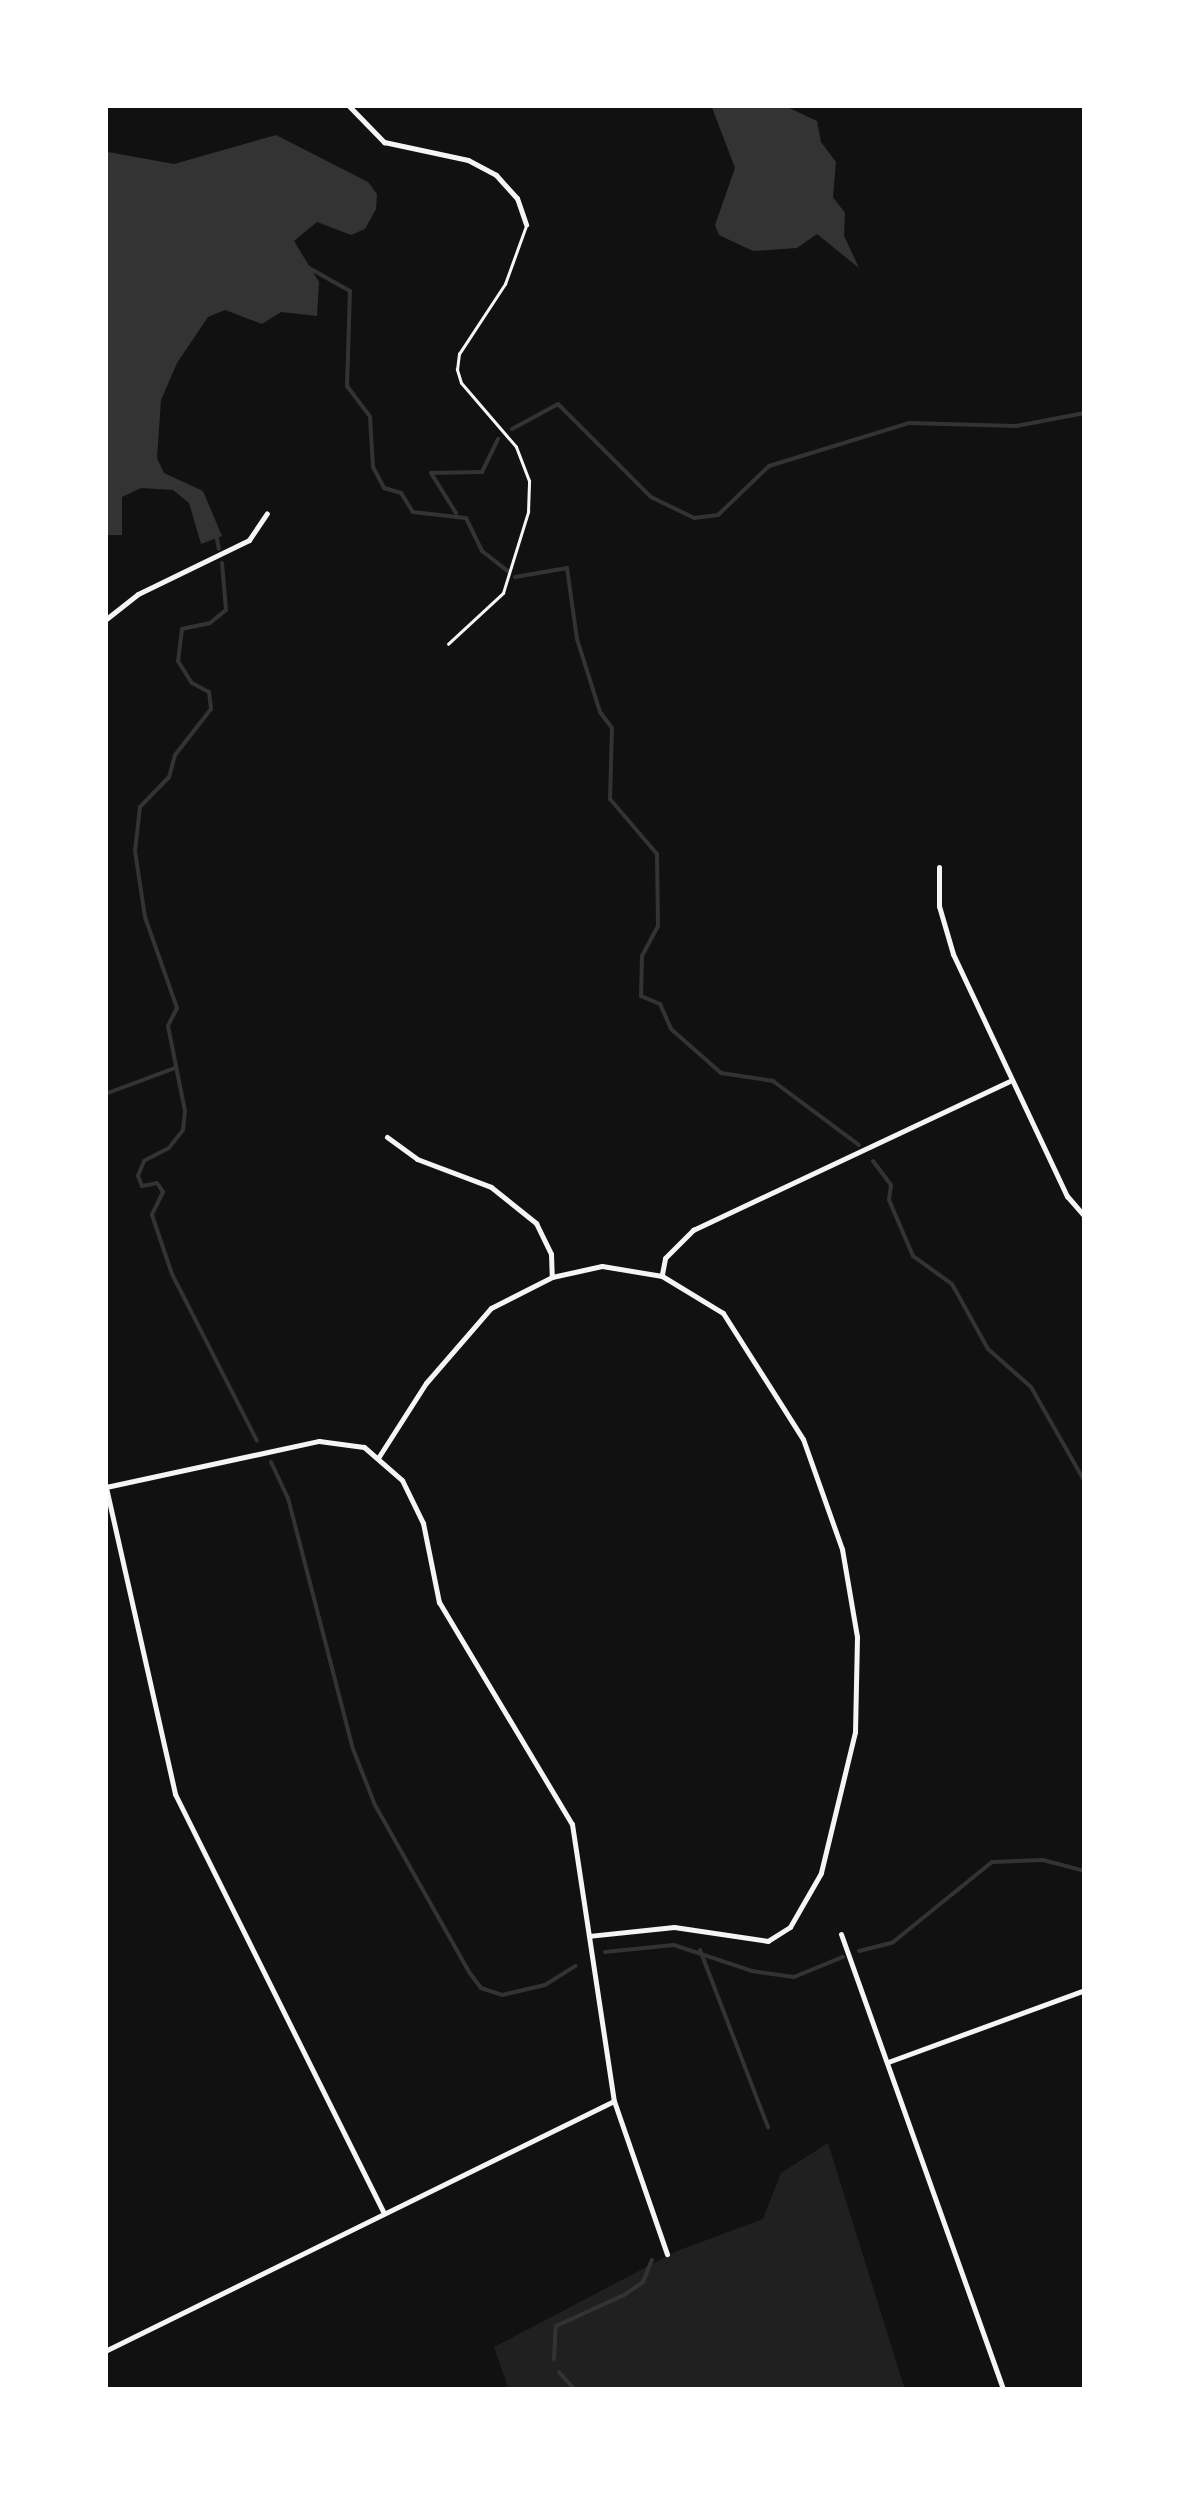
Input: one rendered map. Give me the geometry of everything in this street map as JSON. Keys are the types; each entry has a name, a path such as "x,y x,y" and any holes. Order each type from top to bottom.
{"street":[{"path":"348,105 384,142 468,160 496,175 517,198 526,224"},
{"path":"105,620 138,594 250,540 267,513"},
{"path":"939,867 939,906 953,954 1067,1196 1085,1216"},
{"path":"662,1276 664,1258 693,1230 1010,1081"},
{"path":"387,1137 417,1158 491,1186 536,1223 551,1254 552,1276"},
{"path":"378,1458 465,1333 516,1290 552,1276 602,1266 662,1276 723,1313 804,1440 830,1506 850,1588 858,1684 854,1732 820,1874 779,1938 750,1943 674,1926 589,1936"},
{"path":"383,2211 175,1794 105,1485 286,1443 347,1440 378,1458 416,1502 438,1602 566,1810 614,2101 667,2254"},
{"path":"842,1934 1002,2390"},
{"path":"888,2062 1085,1990"},
{"path":"105,2351 383,2211 614,2101"}],"lane":[{"path":"448,644 503,593 528,512 528,481 516,448 457,370 459,354 505,284 526,224"}],"shaded area":[{"path":"711,105 785,106 817,121 821,142 836,162 833,197 845,213 844,236 859,268 817,234 797,248 753,251 719,235 715,225 735,168"},
{"path":"276,135 368,182 377,194 376,209 365,229 351,235 317,222 294,241 319,282 317,316 281,312 262,324 225,310 208,317 177,363 161,400 157,458 164,473 203,491 222,536 201,544 189,503 173,490 141,488 122,497 122,535 106,535 105,145 108,152 174,164"},
{"path":"828,2143 905,2390 509,2390 494,2347 677,2251 763,2219 781,2173"}],"waterway":[{"path":"302,264 350,291 347,386 370,417 373,467 384,488 401,493 413,512 466,518 482,551 509,572"},
{"path":"512,429 558,404 651,497 694,518 718,515 769,466 909,423 1016,426 1085,413"},
{"path":"456,513 431,473 482,472 498,439"},
{"path":"216,534 219,549"},
{"path":"222,563 226,610 210,623 182,629 178,661 192,683 209,692 211,709 175,755 169,777 140,807 135,851 145,917 177,1008 168,1026 185,1111 183,1130 169,1148 144,1161 138,1176 142,1186 157,1183 163,1192 152,1215 172,1274 257,1441"},
{"path":"515,577 567,568 577,639 600,712 612,728 610,799 657,854 658,926 642,956 641,996 660,1004 671,1029 721,1073 773,1081 859,1145"},
{"path":"105,1094 175,1068"},
{"path":"873,1161 891,1185 889,1200 913,1256 952,1284 988,1349 1031,1387 1085,1482"},
{"path":"271,1462 288,1498 353,1749 375,1805 469,1972 481,1988 502,1995 545,1985 576,1966"},
{"path":"859,1951 892,1943 992,1862 1043,1860 1085,1871"},
{"path":"605,1952 674,1945 752,1971 794,1977 843,1957"},
{"path":"700,1950 768,2127"},
{"path":"554,2359 556,2326 624,2295 643,2282 652,2260"},
{"path":"559,2372 575,2390"}]}
